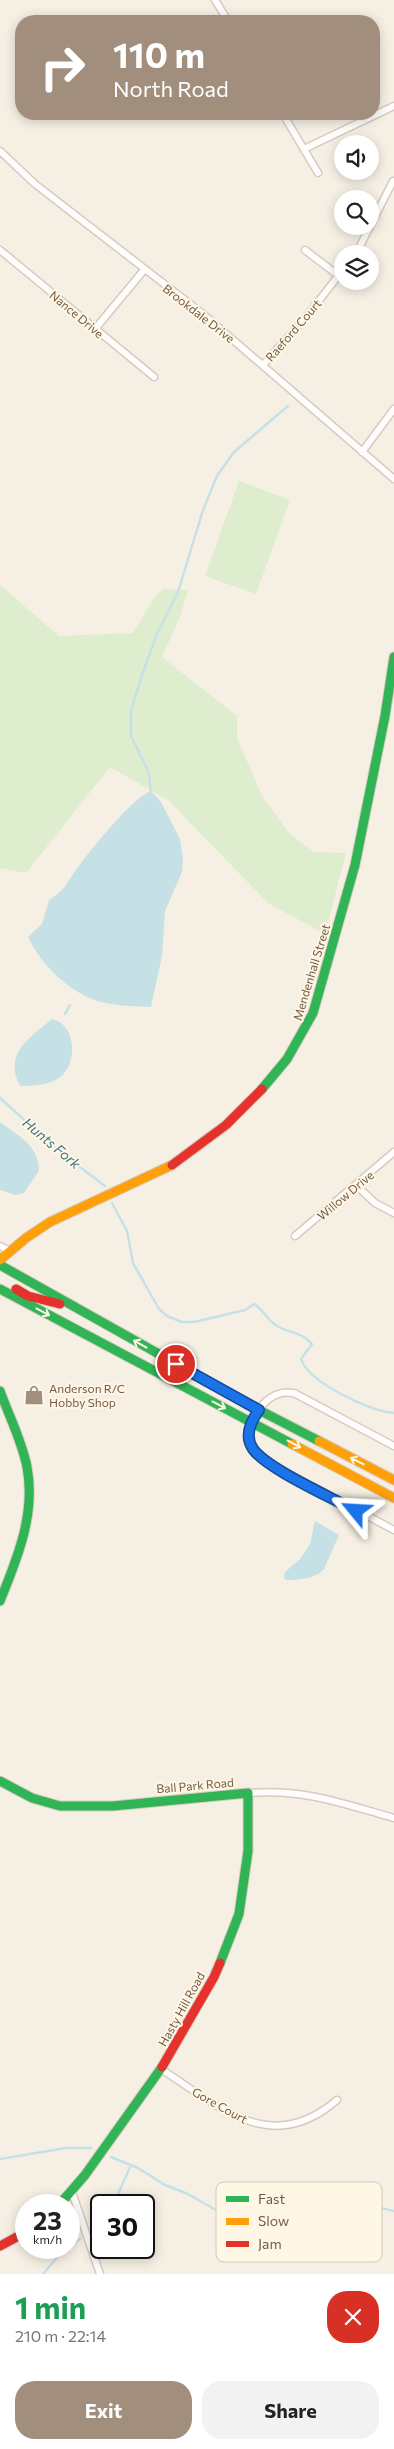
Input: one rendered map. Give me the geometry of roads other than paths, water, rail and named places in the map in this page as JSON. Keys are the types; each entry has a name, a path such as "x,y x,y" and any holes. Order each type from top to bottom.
{"main road":[{"name":"Mendenhall Street","path":"0,1260 34,1231 63,1214 160,1171 192,1151 260,1091 297,1046 313,1014 355,865 384,725 394,657"},
{"path":"0,1265 259,1410 394,1480"},
{"path":"0,1284 8,1285 28,1296 76,1308"},
{"path":"0,1289 394,1498"},
{"path":"0,1391 27,1466 30,1485 24,1530 0,1601"},
{"name":"Ball Park Road","path":"0,1781 32,1798 60,1806 113,1806 248,1793"},
{"name":"Hasty Hill Road","path":"72,2192 161,2069 214,1977 239,1914 248,1844 248,1793"},
{"path":"0,2246 15,2238"}],"street":[{"path":"215,0 224,15"},
{"path":"380,113 394,106"},
{"path":"287,120 318,173"},
{"path":"304,149 365,120"},
{"name":"Brookdale Drive","path":"0,152 36,184 144,270 203,314 394,480"},
{"path":"361,245 393,181"},
{"name":"Nance Drive","path":"0,250 154,377"},
{"path":"305,250 334,269"},
{"path":"95,329 144,270"},
{"name":"Raeford Court","path":"263,365 307,316 334,282"},
{"path":"362,452 394,408"},
{"name":"Willow Drive","path":"295,1236 357,1186 394,1152"},
{"path":"357,1186 375,1203 394,1213"},
{"path":"0,1246 10,1251"},
{"path":"394,1446 294,1393 281,1393 268,1399 251,1422 248,1436 253,1449 268,1462 394,1530"},
{"name":"Ball Park Road","path":"248,1793 281,1791 315,1795 394,1818"},
{"name":"Gore Court","path":"161,2069 224,2109 257,2125 290,2126 309,2120 323,2112 336,2100"},
{"path":"72,2192 100,2274"}],"water":[{"path":"151,791 161,802 180,839 183,859 182,872 165,911 162,956 151,1007 101,1002 74,989 55,974 39,956 28,937 42,924 49,900 64,887 104,834 124,812 143,795"},
{"path":"52,1019 60,1022 70,1037 72,1055 69,1064 65,1072 55,1080 40,1085 20,1086 15,1065 17,1056 27,1040"},
{"path":"0,1122 26,1142 35,1154 38,1162 39,1171 24,1193 15,1195 0,1190"},
{"path":"315,1521 339,1535 324,1569 317,1575 287,1580 284,1578 285,1572 300,1559 310,1544"}],"waterway":[{"path":"151,794 149,773 131,736 131,710 143,672 157,634 178,592 203,510 217,476 234,452 288,406"},
{"path":"65,1014 70,1005"},
{"name":"Hunts Fork","path":"0,1098 55,1148 105,1186"},
{"name":"Hunts Fork","path":"112,1203 127,1231 133,1263 159,1309 167,1316 182,1322 194,1322 245,1310 254,1304 274,1324 304,1337 312,1344 301,1359 306,1368 315,1377 356,1402 394,1413"},
{"path":"0,2159 66,2148 91,2148"},
{"path":"111,2157 138,2168 165,2185 188,2194 216,2210"},
{"path":"118,2194 131,2165"},
{"path":"382,2208 394,2211"},
{"path":"43,2274 56,2259"}],"place":[{"name":"Anderson R/C Hobby Shop","path":"34,1395"}]}
